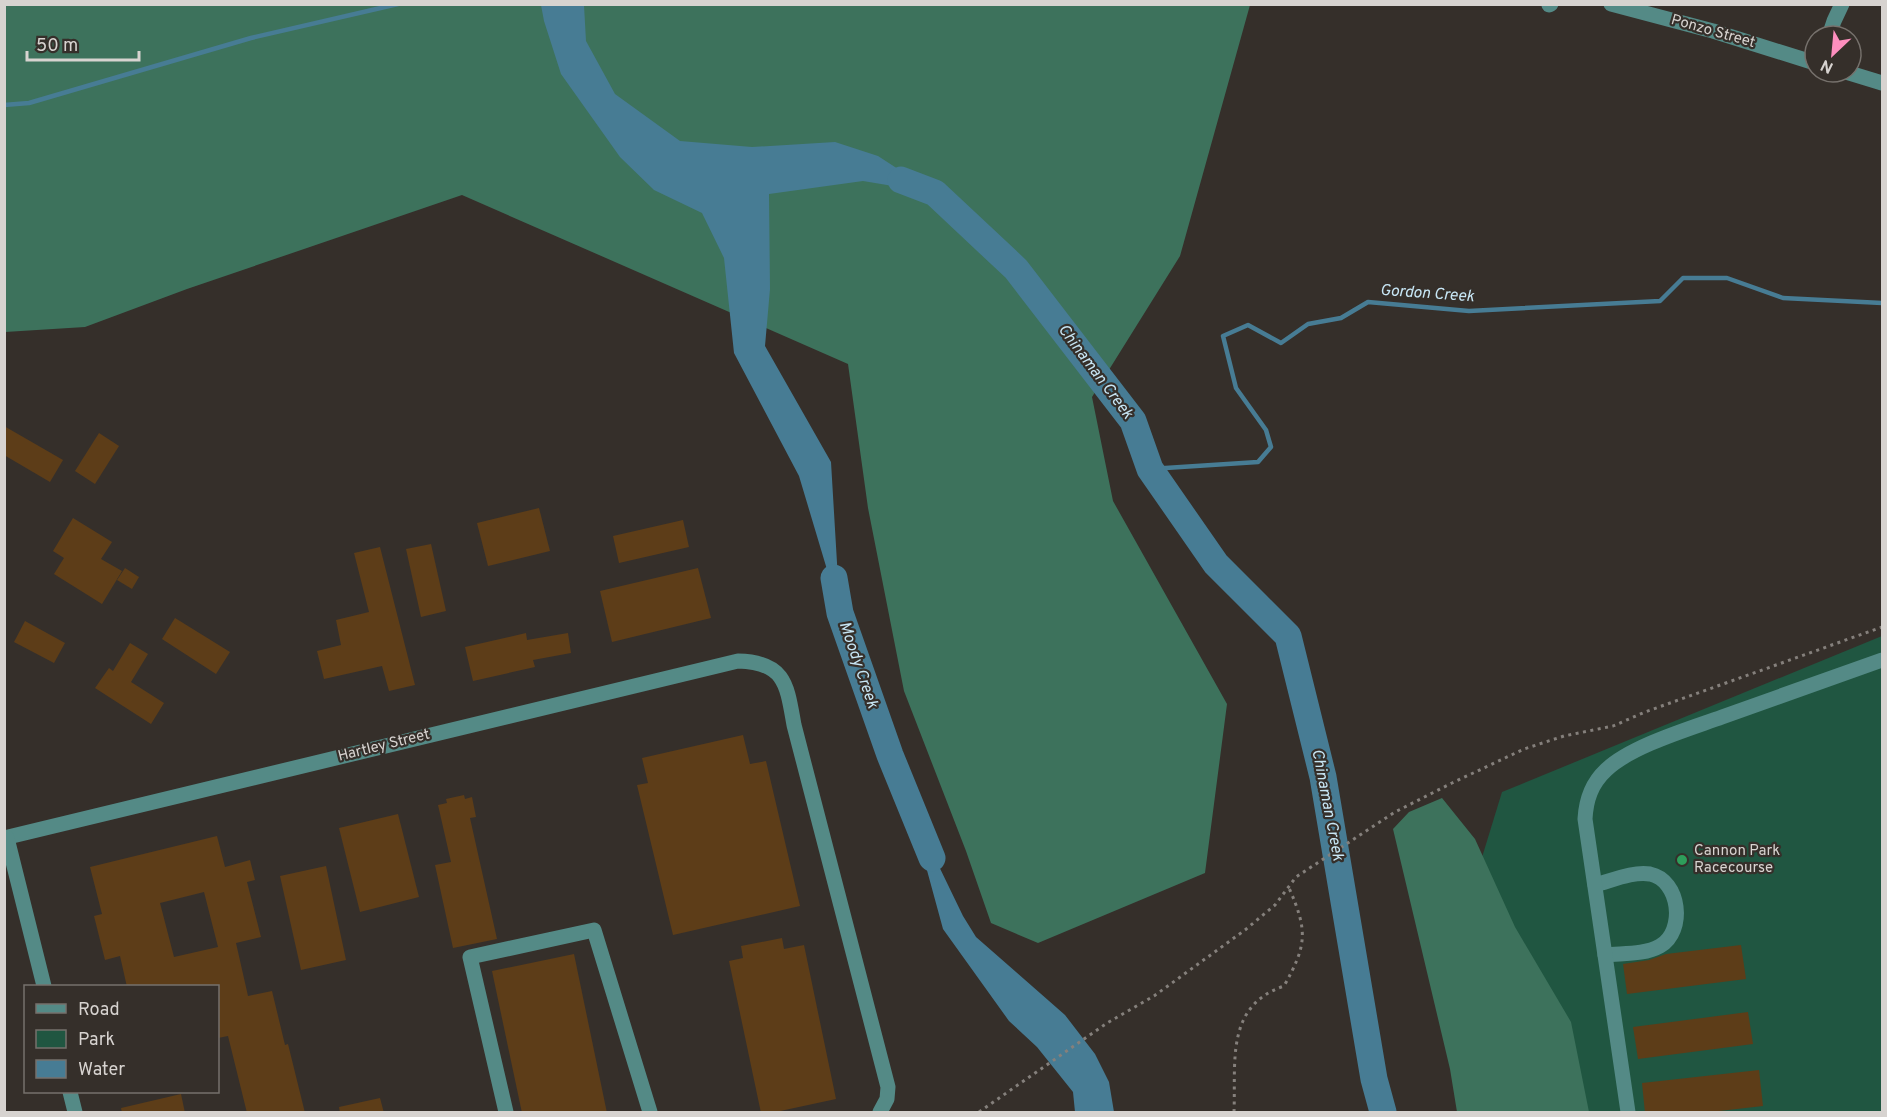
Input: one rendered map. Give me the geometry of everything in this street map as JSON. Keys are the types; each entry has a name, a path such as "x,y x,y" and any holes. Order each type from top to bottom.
{"street":[{"name":"Ponzo Street","path":"1611,4 1713,31 1803,59"},
{"path":"1833,24 1842,4"},
{"path":"1863,77 1882,83"},
{"path":"1628,1113 1585,819 1585,805 1594,783 1605,770 1632,753 1683,731 1882,660"},
{"name":"Hartley Street","path":"6,838 738,661 750,661 763,665 776,672 787,685 797,736 888,1087 887,1099 882,1110"},
{"path":"6,838 43,985"},
{"path":"1595,885 1638,874 1654,875 1670,887 1675,904 1676,918 1672,932 1662,945 1645,951 1605,955"},
{"path":"506,1113 470,957 594,930 650,1113"},
{"path":"70,1093 75,1113"}],"path":[{"path":"979,1113 1107,1023 1154,996 1260,919 1275,905 1296,877 1395,812 1524,749 1564,736 1613,726 1645,711 1882,627"},
{"path":"1234,1113 1237,1040 1244,1017 1258,998 1284,986 1302,948 1300,918 1288,887"}],"green space":[{"path":"5,5 1250,5 1180,256 1092,397 1113,501 1227,704 1205,873 1038,943 991,923 966,851 904,691 868,508 848,364 462,195 187,289 85,327 5,332"},
{"name":"Cannon Park Racecourse","path":"1882,636 1882,1112 1523,1112 1460,929 1502,792"},
{"path":"1442,798 1475,839 1515,927 1571,1022 1589,1112 1457,1112 1450,1069 1393,829 1409,812"}],"water":[{"path":"541,5 584,5 586,41 615,94 680,141 752,147 835,142 878,156 935,193 863,181 769,194 770,289 765,346 831,462 840,613 799,476 734,353 724,258 702,213 654,190 620,157 561,74"},
{"path":"919,825 963,916 976,937 1065,1015 1095,1054 1109,1082 1114,1112 1075,1112 1073,1092 1037,1047 1009,1021 943,929 919,841"}],"building":[{"path":"4,426 63,460 50,482 4,455"},
{"path":"99,433 119,446 95,484 75,471"},
{"path":"539,508 550,551 488,566 477,523"},
{"path":"73,518 112,542 101,559 122,571 102,604 54,574 64,558 53,551"},
{"path":"683,520 689,547 619,563 613,536"},
{"path":"431,544 446,611 421,617 406,549"},
{"path":"380,547 415,685 389,691 382,666 324,679 317,651 341,645 336,620 369,612 354,553"},
{"path":"125,568 139,577 132,589 117,580"},
{"path":"698,568 711,618 612,642 600,591"},
{"path":"175,618 230,652 216,674 162,639"},
{"path":"25,621 65,643 54,663 14,642"},
{"path":"526,633 527,640 568,633 571,653 533,660 535,667 473,681 465,647"},
{"path":"130,643 148,654 131,682 164,703 151,724 95,688 109,668 113,671"},
{"path":"743,735 750,764 766,761 800,906 673,935 637,785 648,783 642,758"},
{"path":"464,795 465,799 472,797 476,817 470,818 497,939 453,948 435,865 451,862 438,805 447,803 446,799"},
{"path":"398,814 419,897 360,912 339,828"},
{"path":"217,836 225,867 250,860 255,880 247,882 261,937 236,943 248,996 272,991 305,1113 247,1113 228,1036 219,1038 219,985 127,985 120,956 105,960 94,916 102,914 90,867","holes":["204,892 218,947 174,957 160,903"]},
{"path":"326,866 346,960 301,970 280,876"},
{"path":"782,938 784,949 804,945 836,1099 771,1113 761,1113 729,961 743,958 741,946"},
{"path":"1741,945 1746,979 1627,994 1623,964 1649,960 1666,954"},
{"path":"574,954 607,1113 522,1113 492,971"},
{"path":"1748,1012 1753,1044 1638,1059 1633,1027"},
{"path":"1759,1070 1763,1106 1702,1113 1645,1113 1642,1083"},
{"path":"181,1094 185,1113 122,1113 121,1108"},
{"path":"380,1098 384,1113 340,1113 339,1107"}],"waterway":[{"path":"4,105 29,103 251,38 398,4"},
{"name":"Chinaman Creek","path":"901,180 935,193 1016,269 1133,421 1150,469 1216,564 1288,636 1323,777 1374,1079 1383,1112"},
{"name":"Gordon Creek","path":"1150,469 1258,462 1271,447 1266,430 1236,388 1223,336 1248,325 1281,343 1308,324 1341,318 1368,302 1469,311 1660,301 1683,278 1727,278 1783,298 1882,303"},
{"name":"Moody Creek","path":"834,578 840,613 890,755 932,858"}],"place":[{"name":"Cannon Park Racecourse","path":"1682,860"}]}
